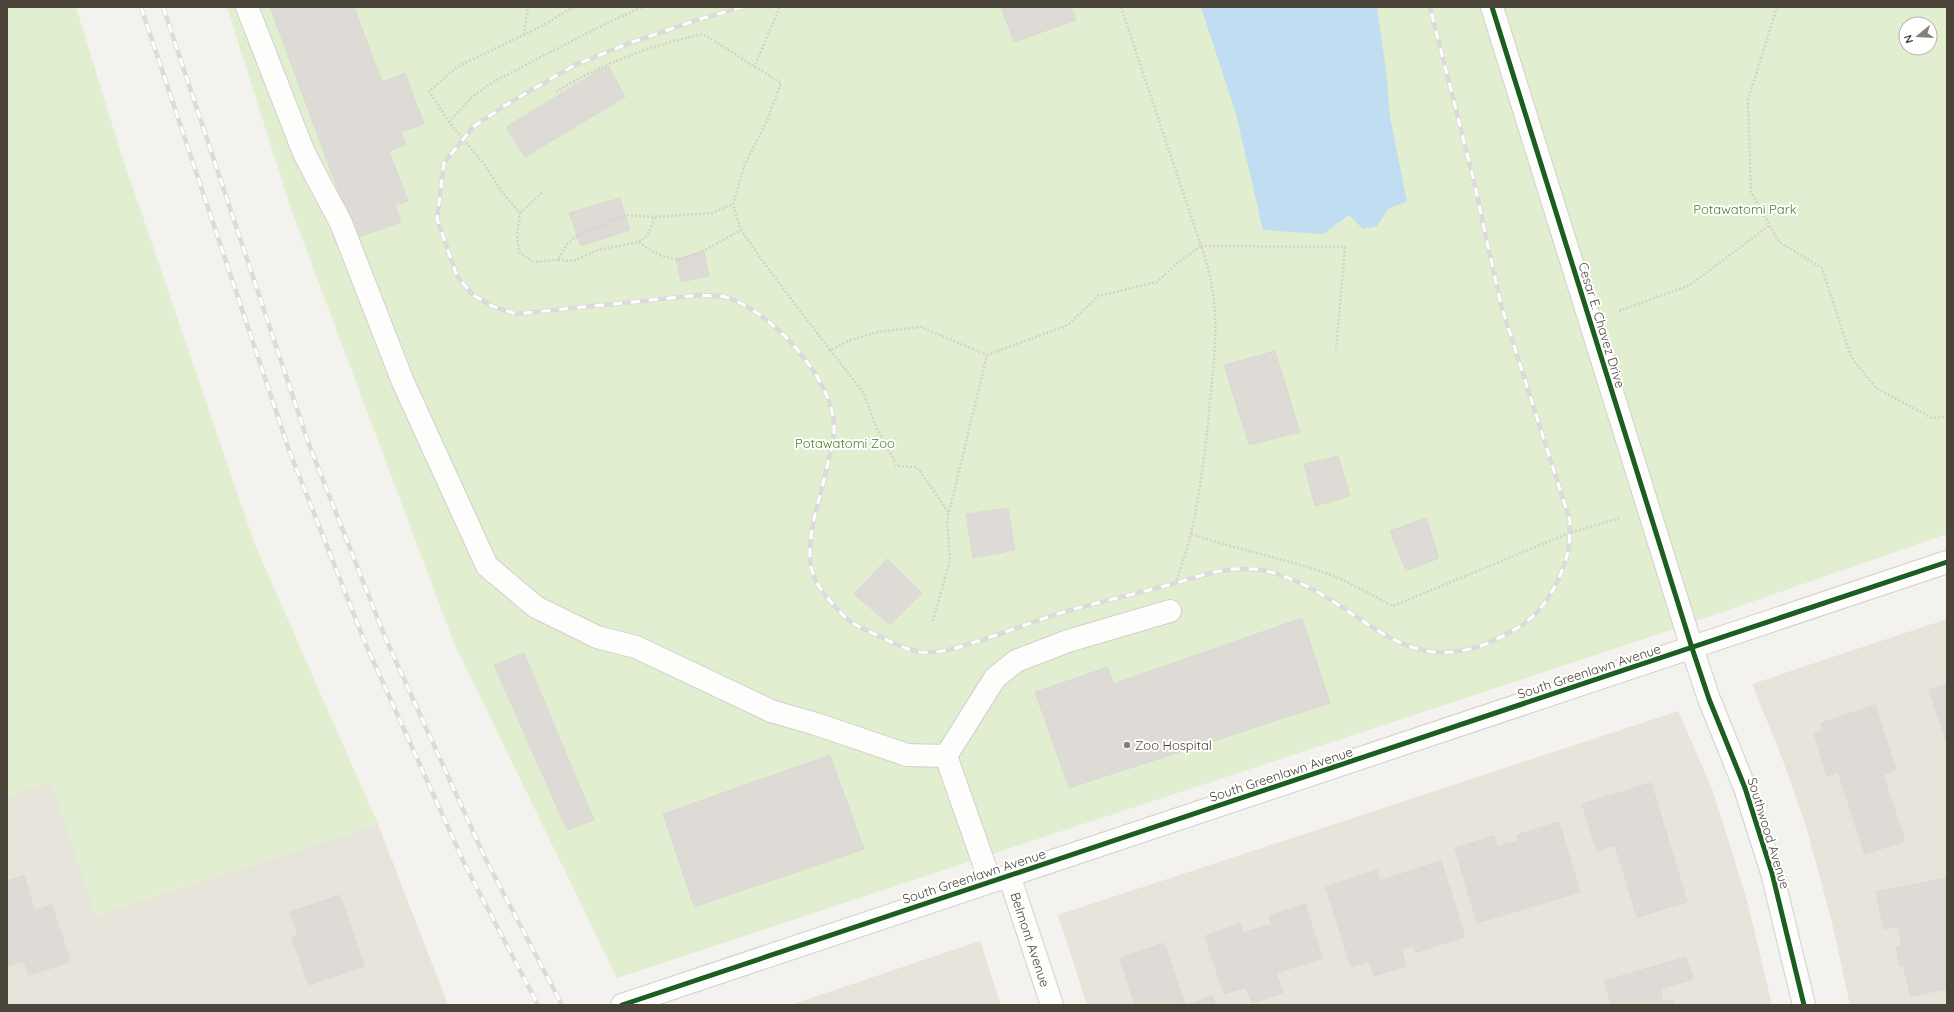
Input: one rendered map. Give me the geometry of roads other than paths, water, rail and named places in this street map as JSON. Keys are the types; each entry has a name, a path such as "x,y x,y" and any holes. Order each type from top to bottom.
{"street":[{"path":"247,7 304,153 341,223 403,382 487,566 536,607 597,637 636,647 771,711 816,724 907,755 946,756 995,678 1016,661 1068,641 1170,611"},
{"name":"Cesar E. Chavez Drive","path":"1492,7 1692,648"},
{"name":"South Greenlawn Avenue","path":"622,1005 1947,562"},
{"name":"Southwood Avenue","path":"1692,648 1708,699 1745,788 1765,852 1804,1005"},
{"name":"Belmont Avenue","path":"946,756 1052,1005"}],"water":[{"path":"1201,7 1377,7 1386,70 1390,117 1407,202 1389,208 1377,226 1363,229 1349,215 1323,234 1263,230 1236,114"}],"railway":[{"path":"141,7 289,450 366,645 466,867 538,1005"},
{"path":"163,7 308,442 385,637 485,858 562,1005"},
{"path":"743,7 700,19 627,44 575,65 504,106 473,127 444,163 437,219 457,276 473,295 492,306 516,314 700,295 716,296 731,299 748,307 765,319 798,350 812,369 823,388 831,407 834,425 833,439 811,537 811,566 815,579 829,600 850,621 904,648 920,652 948,650 1079,608 1205,574 1236,569 1256,569 1300,583 1331,600 1386,635 1413,647 1443,652 1477,647 1517,628 1536,613 1551,593 1562,570 1569,546 1570,521 1501,305 1472,173 1430,7"}],"place":[{"name":"Zoo Hospital","path":"1127,745"}],"park label":[{"name":"Potawatomi Park","path":"1745,209"},
{"name":"Potawatomi Zoo","path":"845,443"}]}
